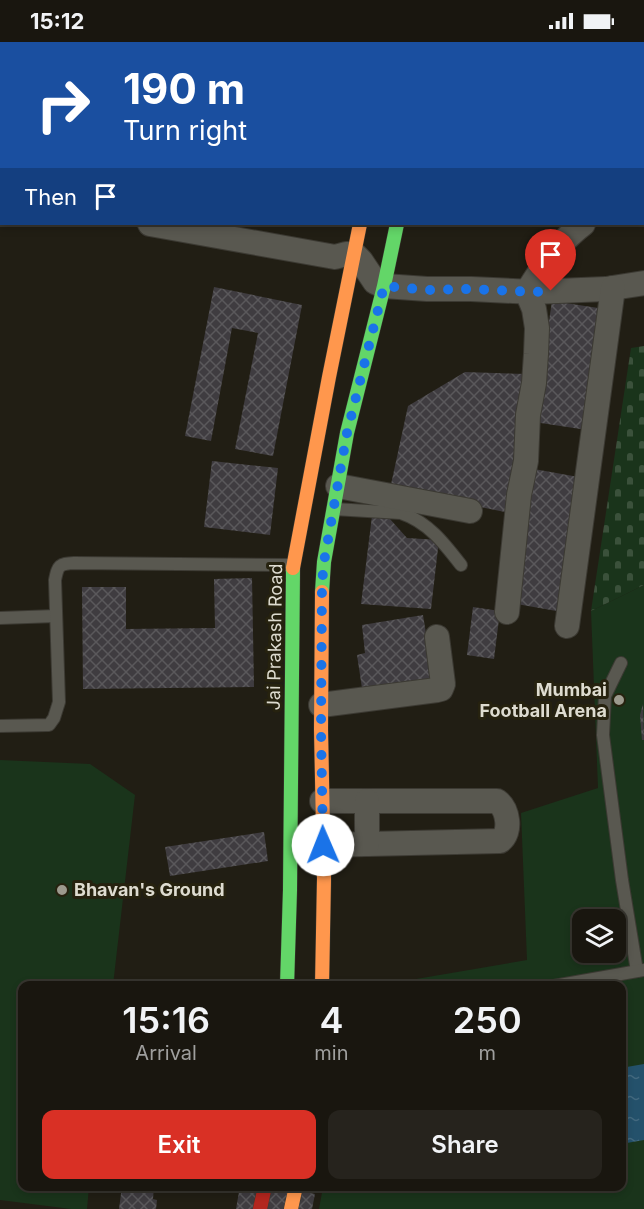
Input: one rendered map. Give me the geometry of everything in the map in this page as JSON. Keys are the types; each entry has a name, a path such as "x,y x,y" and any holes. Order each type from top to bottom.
{"main road":[{"name":"Jai Prakash Road","path":"287,981 293,565 351,255 360,225"},
{"path":"322,981 324,879 321,705 324,562 347,433 397,225"},
{"path":"260,1209 264,1191"},
{"path":"291,1209 295,1191"}],"street":[{"path":"173,225 218,227 337,247 361,261 375,282 384,286 427,290 527,291 596,290 644,283"},
{"path":"527,291 546,262 571,233 582,225"},
{"path":"567,626 613,288"},
{"path":"507,612 519,495 526,461 528,415 536,354 537,328 534,309 527,291"},
{"path":"336,498 470,511"},
{"path":"321,705 441,689 443,684 436,637"},
{"path":"322,801 497,801 506,811 507,832 505,838 500,842 323,845"},
{"path":"366,801 367,844"}],"lane":[{"path":"336,498 410,515 438,536 461,565"},
{"path":"0,726 49,725 54,718 59,702 55,580 57,568 64,564 293,565"},
{"path":"0,618 56,616"},
{"path":"581,981 641,970 622,880 603,735 605,696 621,663"}],"green space":[{"path":"644,346 644,585 591,611 631,348"},
{"name":"Mumbai Football Arena","path":"644,585 644,1209 319,1209 322,1191 626,1191 626,981 404,981 527,960 521,813 598,788 591,611"},
{"name":"Bhavan's Ground","path":"0,760 90,764 135,795 113,981 18,981 18,1191 89,1191 87,1209 0,1200"}],"water":[{"path":"644,1064 644,1140 626,1143 626,1067"}],"building":[{"path":"214,287 302,305 273,456 235,449 258,333 232,328 211,441 185,436"},
{"path":"552,301 605,309 587,430 534,422"},
{"path":"465,372 527,374 505,512 390,489 408,406"},
{"path":"212,461 278,468 270,535 204,527"},
{"path":"534,469 584,478 562,612 511,603"},
{"path":"372,516 390,519 407,538 439,540 431,609 361,604"},
{"path":"252,578 254,687 83,689 82,587 126,587 126,629 215,628 214,579"},
{"path":"473,607 500,611 494,659 467,655"},
{"path":"423,615 434,683 363,695 357,655 365,653 362,625"},
{"path":"643,704 644,740 642,740 640,715"},
{"path":"264,832 268,861 170,876 165,847"},
{"path":"121,1191 154,1191 153,1199 157,1200 156,1209 119,1209"},
{"path":"239,1191 301,1191 315,1194 312,1209 236,1209"}],"traffic: fast":[{"path":"322,592 324,562 347,433 397,225"},
{"path":"287,981 293,568"}],"traffic: slow":[{"path":"293,568 360,225"},
{"path":"322,592 321,729 324,879 322,981"},
{"path":"291,1209 295,1191"}],"traffic: jam":[{"path":"260,1209 264,1191"}],"place":[{"name":"Mumbai Football Arena","path":"619,700"},
{"name":"Bhavan's Ground","path":"62,890"}],"route":[{"path":"323,845 321,729 324,562 347,433 384,286 427,290 551,291"}]}
